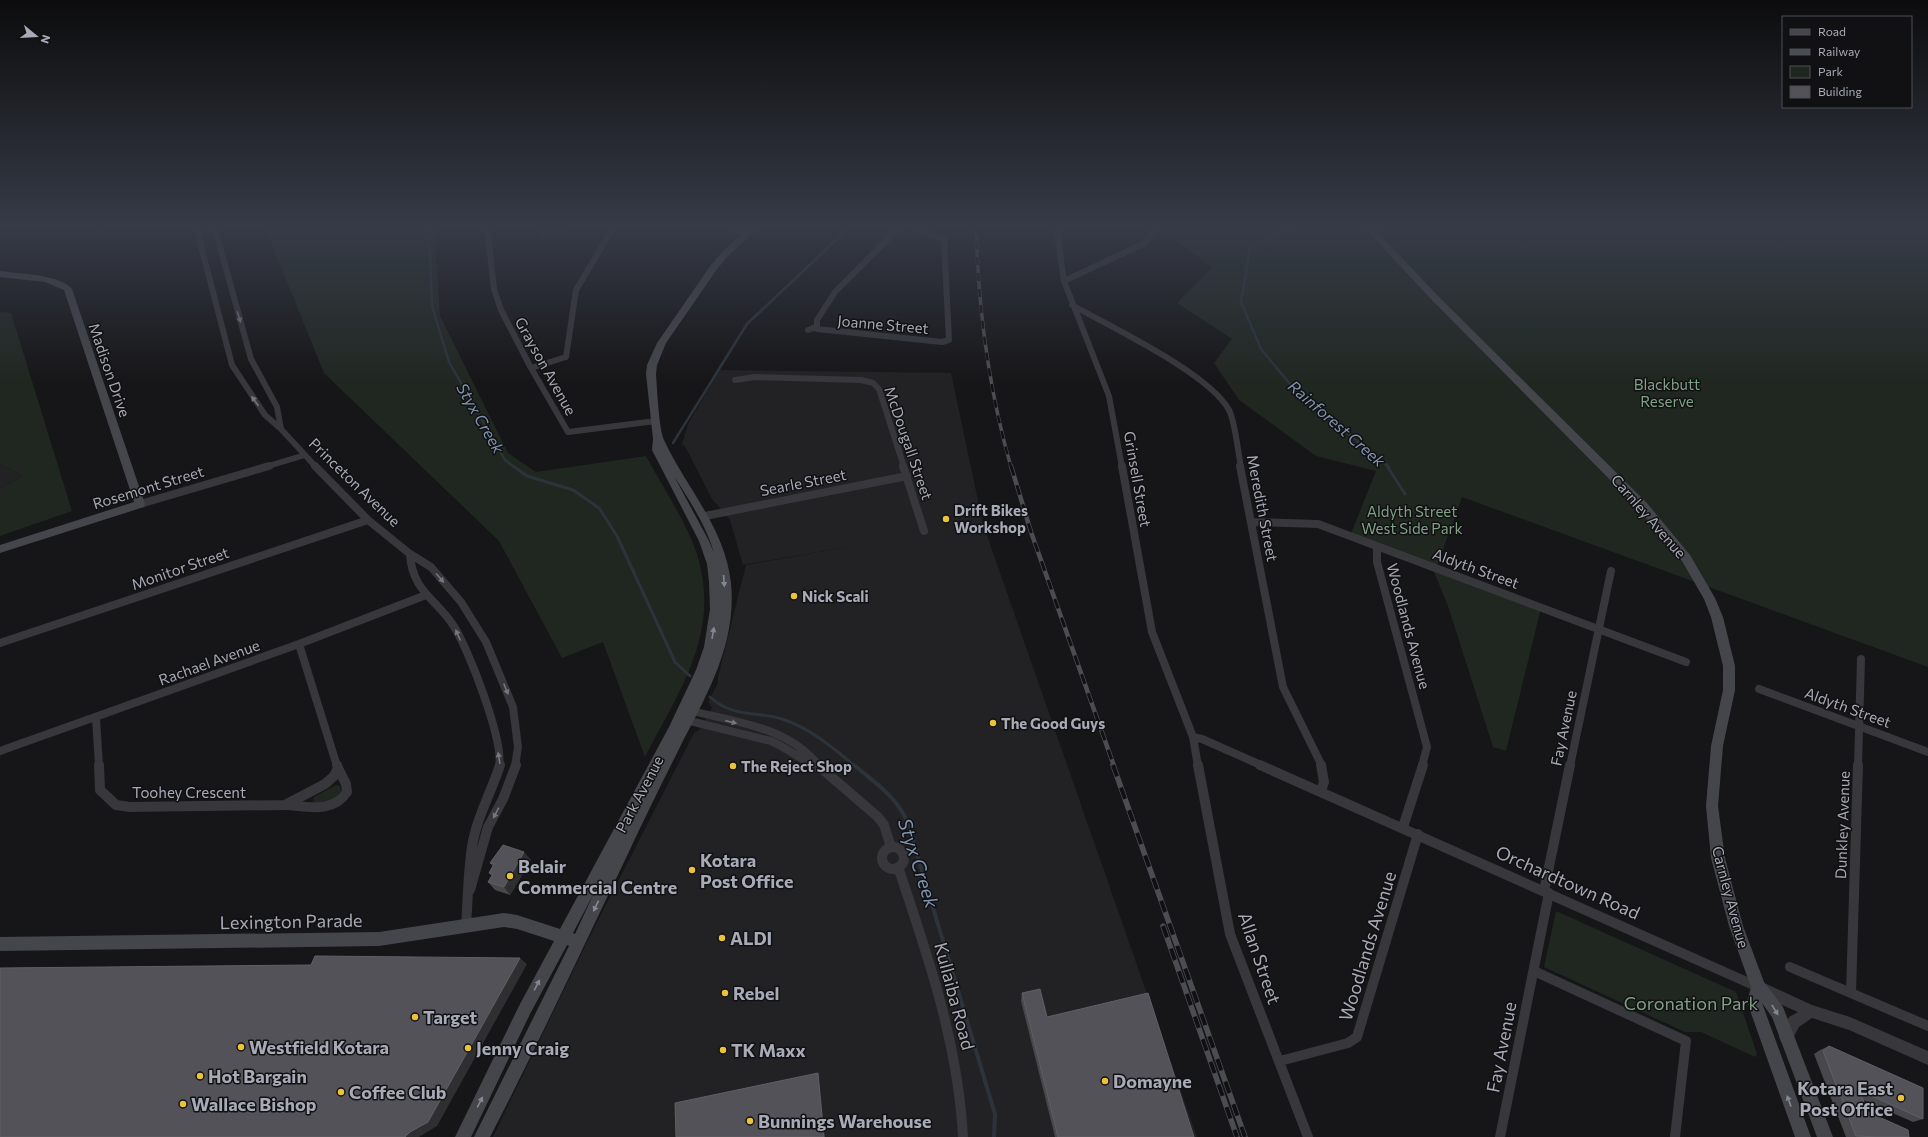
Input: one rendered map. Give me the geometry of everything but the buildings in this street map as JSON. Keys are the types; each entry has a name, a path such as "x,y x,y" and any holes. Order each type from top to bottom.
{"main road":[{"name":"Madison Drive","path":"26,278 51,282 68,289 140,504"},
{"name":"Park Avenue","path":"706,278 662,343 652,365 651,380 658,439 657,450 672,483 704,542 711,561 716,595 714,625 706,672"},
{"name":"Carnley Avenue","path":"1416,278 1646,510 1686,558 1709,598 1717,617 1729,666 1729,690 1717,746 1712,806 1718,858 1736,926 1758,987 1778,1012 1786,1037 1825,1137"},
{"name":"Park Avenue","path":"482,1137 550,1002 697,693 722,635 726,604 722,561 705,516 658,439"},
{"path":"672,483 681,489 696,512 705,516 702,524 711,549 711,561"},
{"name":"Rosemont Street","path":"0,549 140,504"},
{"name":"Park Avenue","path":"462,1137 525,1009 563,937 686,715"},
{"name":"Lexington Parade","path":"0,944 379,939 504,920 517,922 578,942"},
{"name":"Carnley Avenue","path":"1758,987 1754,1002 1803,1137"}],"street":[{"name":"Princeton Avenue","path":"209,278 232,365 265,415 281,429 305,456 368,520 410,554 431,567 461,602 486,642 513,707 518,747 515,769 503,799 488,827 470,890"},
{"path":"229,278 251,359 277,407 281,429"},
{"name":"Grayson Avenue","path":"493,278 494,289 500,310 568,432 656,422"},
{"path":"531,368 566,357 576,290 583,278"},
{"name":"Joanne Street","path":"816,327 816,319 828,299 849,278"},
{"name":"Joanne Street","path":"808,330 816,327 824,331 942,342 948,340 950,336 946,278"},
{"path":"1064,281 1070,278"},
{"name":"Grinsell Street","path":"1064,281 1072,305 1109,396 1152,632 1194,737"},
{"name":"Meredith Street","path":"1072,305 1170,360 1208,386 1223,400 1230,412 1283,686 1322,767 1324,782 1321,791"},
{"name":"McDougall Street","path":"735,380 755,377 861,380 873,383 879,389 924,531"},
{"name":"Rosemont Street","path":"140,504 305,456"},
{"name":"Searle Street","path":"705,516 907,476"},
{"name":"Monitor Street","path":"0,643 368,520"},
{"name":"Aldyth Street","path":"1252,522 1314,523 1686,662"},
{"name":"Woodlands Avenue","path":"1377,547 1377,562 1427,747 1403,827"},
{"name":"Princeton Avenue","path":"410,554 411,569 426,596 453,625 456,631 491,715 500,764 478,821 472,847 470,890 466,925"},
{"name":"Fay Avenue","path":"1500,1137 1534,971 1547,892 1599,629 1612,571"},
{"name":"Rachael Avenue","path":"0,751 96,718 426,596"},
{"name":"Toohey Crescent","path":"96,718 100,790 116,805 130,808 285,805 332,806 338,803 347,792 346,784 338,768 299,644"},
{"name":"Dunkley Avenue","path":"1851,992 1861,659"},
{"name":"Aldyth Street","path":"1759,689 1928,752"},
{"path":"686,715 771,741 784,747 801,760 821,768 878,817 884,825 891,847 884,852 882,860 888,868 898,867"},
{"name":"Orchardtown Road","path":"1194,737 1202,738 1403,827 1811,1011 1850,1024 1928,1058"},
{"name":"Allan Street","path":"1194,737 1230,934 1308,1137"},
{"name":"Toohey Crescent","path":"285,805 325,784 334,776 338,768"},
{"name":"Woodlands Avenue","path":"1280,1061 1348,1043 1357,1037 1418,834"},
{"name":"Kullaiba Road","path":"891,847 899,848 903,852 904,858 898,867 927,952 950,1036 959,1077 963,1114 963,1137"},
{"path":"1790,967 1928,1026"},
{"path":"1534,971 1686,1041 1675,1137"},
{"path":"1786,1037 1794,1022 1811,1011"}],"shaded area":[{"path":"719,370 951,373 983,524 1197,1137 493,1137 586,944 694,733 699,730 712,708 708,702 718,683 718,677 746,565 864,544 743,565 730,520 712,499 686,448 682,444 688,424"},
{"path":"0,464 23,476 0,489"}],"green space":[{"path":"286,278 437,278 440,316 508,453 536,472 646,456 683,521 695,548 704,589 704,615 692,664 682,687 645,757 603,642 562,658 499,541 324,373"},
{"name":"Blackbutt Reserve","path":"1201,278 1928,278 1928,667 1462,497 1436,569 1541,608 1506,751 1493,747 1448,606 1432,567 1350,536 1376,471 1316,456 1239,400 1214,363 1232,339 1177,303"},
{"path":"0,312 11,313 72,511 0,536 0,489 23,476 0,464"},
{"path":"336,785 340,786 341,791 333,800 317,803 313,801 314,797"},
{"name":"Coronation Park","path":"1556,911 1736,992 1757,1054 1755,1057 1701,1032 1685,1032 1544,967"}],"waterway":[{"name":"Styx Creek","path":"431,278 432,306 449,362 505,460 514,467"},
{"path":"673,443 747,324 796,278"},
{"name":"Rainforest Creek","path":"1245,278 1241,302 1261,349 1295,390 1389,467"},
{"name":"Styx Creek","path":"513,466 527,476 573,490 599,508 617,536 675,662 690,676"},
{"name":"Rainforest Creek","path":"1387,466 1405,494"},
{"name":"Styx Creek","path":"710,697 719,704 736,711 782,719 792,723 821,739 855,766"},
{"name":"Styx Creek","path":"854,765 891,797 907,821 995,1114 994,1137"}],"railway":[{"path":"978,278 990,377 1011,467"},
{"path":"1011,466 1031,532 1114,766"},
{"path":"1113,765 1245,1137"},
{"path":"1163,926 1237,1137"}],"place":[{"name":"Drift Bikes Workshop","path":"946,519"},
{"name":"Nick Scali","path":"794,596"},
{"name":"The Good Guys","path":"993,723"},
{"name":"The Reject Shop","path":"733,766"},
{"name":"Kotara Post Office","path":"692,870"},
{"name":"Belair Commercial Centre","path":"510,876"},
{"name":"ALDI","path":"722,938"},
{"name":"Rebel","path":"725,993"},
{"name":"Target","path":"415,1017"},
{"name":"Westfield Kotara","path":"241,1047"},
{"name":"Jenny Craig","path":"468,1048"},
{"name":"TK Maxx","path":"723,1050"},
{"name":"Hot Bargain","path":"200,1076"},
{"name":"Domayne","path":"1105,1081"},
{"name":"Coffee Club","path":"341,1092"},
{"name":"Kotara East Post Office","path":"1901,1098"},
{"name":"Wallace Bishop","path":"183,1104"},
{"name":"Bunnings Warehouse","path":"750,1121"}],"park label":[{"name":"Aldyth Street West Side Park","path":"1412,520"}]}
